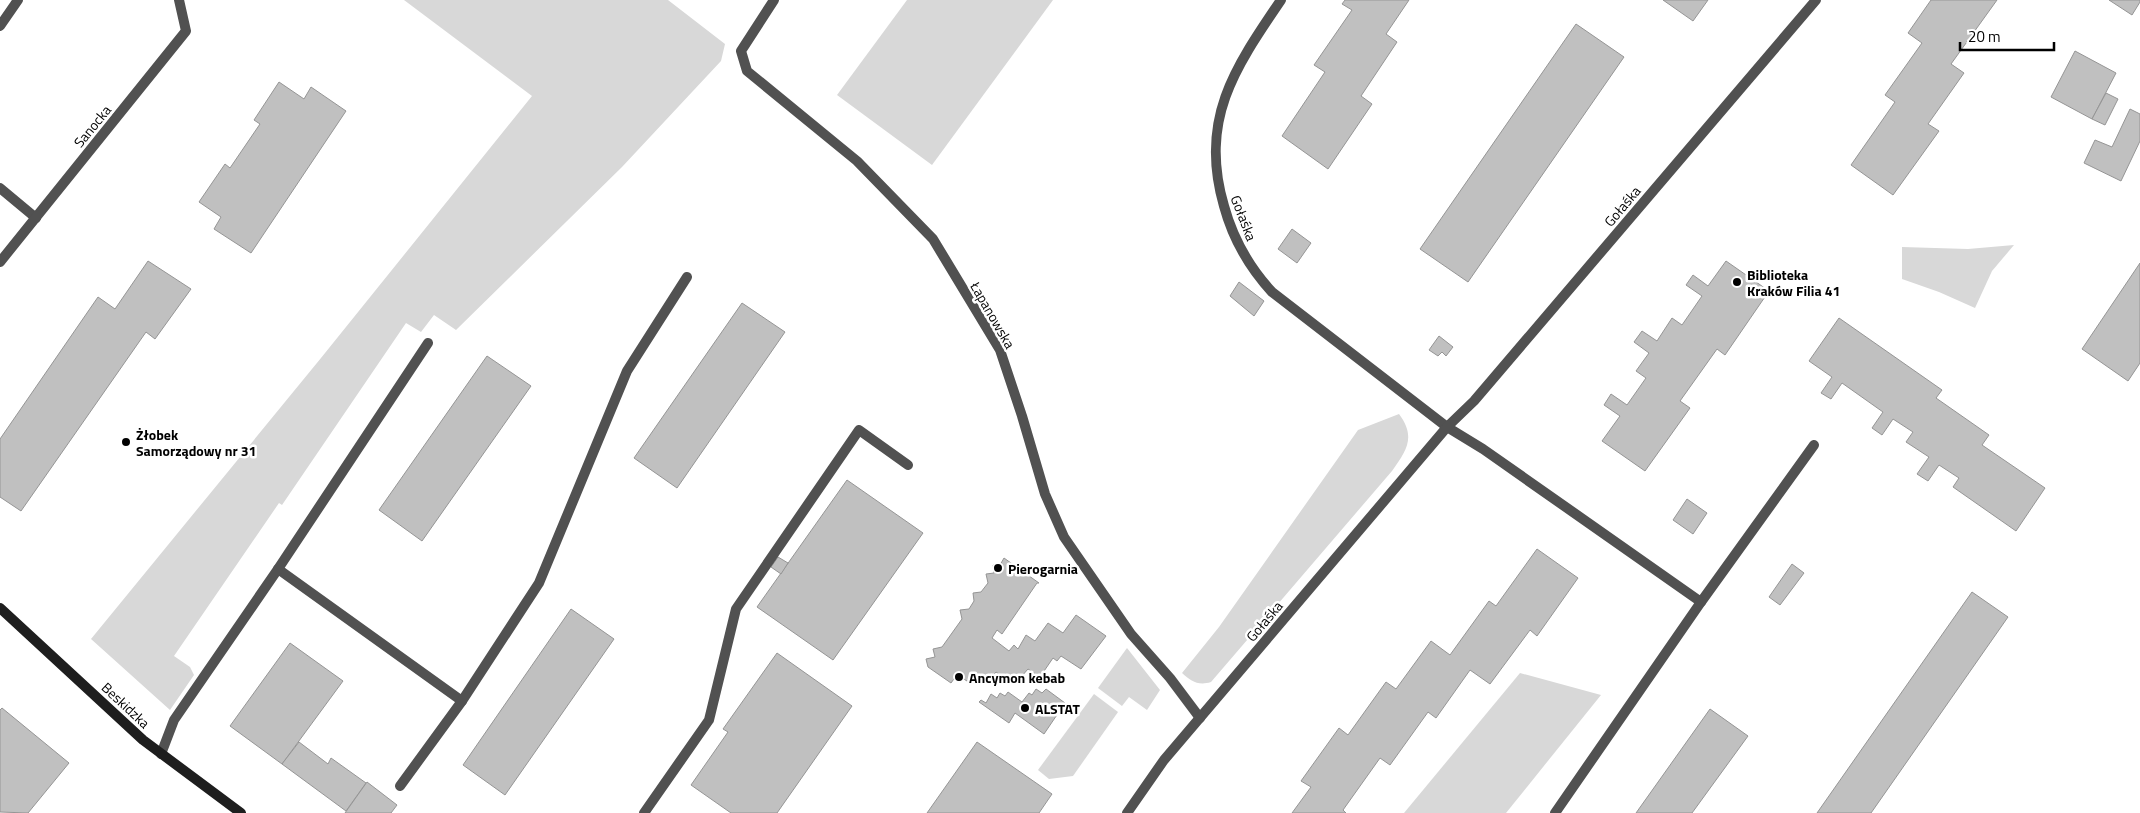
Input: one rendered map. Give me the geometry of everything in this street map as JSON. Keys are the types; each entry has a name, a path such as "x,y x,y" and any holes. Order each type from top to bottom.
{"street":[{"path":"0,26 18,0"},
{"name":"Sanocka","path":"0,262 186,31 179,0"},
{"name":"Łapanowska","path":"774,0 741,51 747,71 857,161 933,239 1000,350 1045,494 1064,537 1131,634 1170,678 1200,718"},
{"name":"Gołaśka","path":"1282,0 1258,34 1232,79 1223,99 1217,122 1214,141 1217,181 1229,224 1250,265 1272,292 1447,428"},
{"name":"Gołaśka","path":"1127,813 1164,760 1816,0"},
{"path":"0,188 36,218"},
{"path":"400,786 462,701 539,583 627,371 687,278"},
{"path":"162,754 174,720 278,569 428,343"},
{"path":"1447,428 1483,450 1701,602"},
{"path":"644,813 710,720 736,609 859,430 908,465"},
{"path":"1555,813 1701,602 1814,445"},
{"path":"278,569 462,701"},
{"name":"Beskidzka","path":"0,608 143,740 241,813"}],"shaded area":[{"path":"404,0 668,0 725,44 721,61 622,167 456,330 434,315 421,332 406,323 282,505 279,503 174,656 190,667 194,675 170,710 91,639 532,96"},
{"path":"907,0 1053,0 932,165 837,95"},
{"path":"2014,245 1992,271 1975,308 1939,292 1902,279 1902,247 1968,249"},
{"path":"1399,414 1407,430 1408,443 1392,471 1211,682 1198,683 1185,676 1182,673 1219,627 1358,430"},
{"path":"1127,648 1160,690 1147,710 1129,697 1122,706 1098,688"},
{"path":"1520,673 1601,695 1506,813 1404,813"},
{"path":"1094,694 1118,712 1073,776 1049,779 1038,770"}],"building":[{"path":"1345,0 1409,0 1386,34 1397,42 1361,96 1372,104 1328,169 1282,136 1325,72 1314,65 1352,10 1342,4"},
{"path":"1663,0 1708,0 1693,21"},
{"path":"1931,0 1997,0 1951,64 1964,73 1928,124 1939,131 1893,195 1851,165 1895,102 1885,95 1922,43 1908,33"},
{"path":"2109,0 2140,0 2140,2 2132,15"},
{"path":"1576,24 1624,57 1468,282 1420,249"},
{"path":"2075,51 2116,73 2092,119 2051,97"},
{"path":"279,82 304,99 311,87 346,111 251,253 214,229 221,217 199,202 225,164 230,168 260,124 254,120"},
{"path":"2106,93 2118,99 2105,125 2092,119"},
{"path":"2130,109 2140,114 2140,141 2121,181 2084,163 2095,140 2112,147"},
{"path":"1292,229 1311,243 1297,263 1278,249"},
{"path":"148,261 191,289 155,339 146,332 21,511 0,497 0,439 98,297 115,309"},
{"path":"1726,261 1769,291 1725,355 1717,349 1680,401 1690,408 1645,471 1602,441 1620,416 1604,405 1611,394 1627,405 1646,378 1636,371 1649,353 1634,342 1642,331 1657,341 1672,318 1682,325 1702,296 1686,285 1693,275 1708,286"},
{"path":"2140,263 2140,363 2128,381 2082,349"},
{"path":"1239,282 1264,301 1254,316 1230,296"},
{"path":"742,303 785,332 677,488 634,458"},
{"path":"1839,318 1942,390 1936,398 1989,435 1982,445 2045,488 2016,531 1953,487 1959,478 1939,465 1928,481 1917,474 1929,457 1906,442 1913,432 1893,419 1882,435 1872,428 1883,412 1842,383 1831,399 1821,393 1832,377 1809,361"},
{"path":"1439,336 1453,347 1446,356 1442,352 1438,356 1429,350"},
{"path":"487,356 531,386 422,541 379,510"},
{"path":"847,480 923,533 833,660 757,607"},
{"path":"1687,499 1707,513 1693,534 1673,520"},
{"path":"1537,549 1578,578 1537,636 1530,630 1490,684 1470,670 1436,718 1428,712 1390,765 1380,758 1343,810 1346,813 1292,813 1311,787 1301,781 1339,728 1348,735 1386,682 1396,689 1431,641 1450,655 1489,601 1496,606"},
{"path":"778,557 788,563 781,574 771,567"},
{"path":"1004,558 1039,583 1037,583 1002,634 997,630 992,638 1009,651 1014,645 1018,649 1026,635 1035,641 1048,623 1063,633 1076,615 1106,636 1081,669 1061,656 1057,661 1053,658 1040,677 1028,669 1021,677 1017,674 1013,679 1009,676 1006,679 996,672 989,680 980,674 972,684 956,676 951,683 928,667 926,659 935,657 933,649 942,647 962,619 960,610 969,609 974,601 973,593 981,592 988,583 986,574 994,573 993,565 1000,565"},
{"path":"1792,564 1804,573 1780,605 1769,597"},
{"path":"1972,592 2008,617 1871,813 1817,813"},
{"path":"571,609 614,639 505,795 463,765"},
{"path":"290,643 343,681 282,764 230,726"},
{"path":"777,653 852,706 777,813 731,813 691,785 728,732 723,729"},
{"name":"ALSTAT","path":"1036,689 1042,693 1046,689 1065,703 1044,734 1015,713 1009,723 979,702 981,700 986,703 991,694 997,698 1000,693 1005,696 1008,692 1022,702 1029,693 1032,695"},
{"path":"2,708 69,763 28,813 0,812 0,710"},
{"path":"1710,709 1748,736 1692,813 1636,813"},
{"path":"299,742 328,764 331,758 366,783 346,811 282,764"},
{"path":"977,742 1052,794 1039,813 927,813"},
{"path":"367,782 397,805 391,813 345,813"}],"place":[{"name":"Biblioteka Kraków Filia 41","path":"1737,282"},
{"name":"Żłobek Samorządowy nr 31","path":"126,442"},
{"name":"Pierogarnia","path":"998,568"},
{"name":"Ancymon kebab","path":"959,677"},
{"name":"ALSTAT","path":"1025,708"}]}
